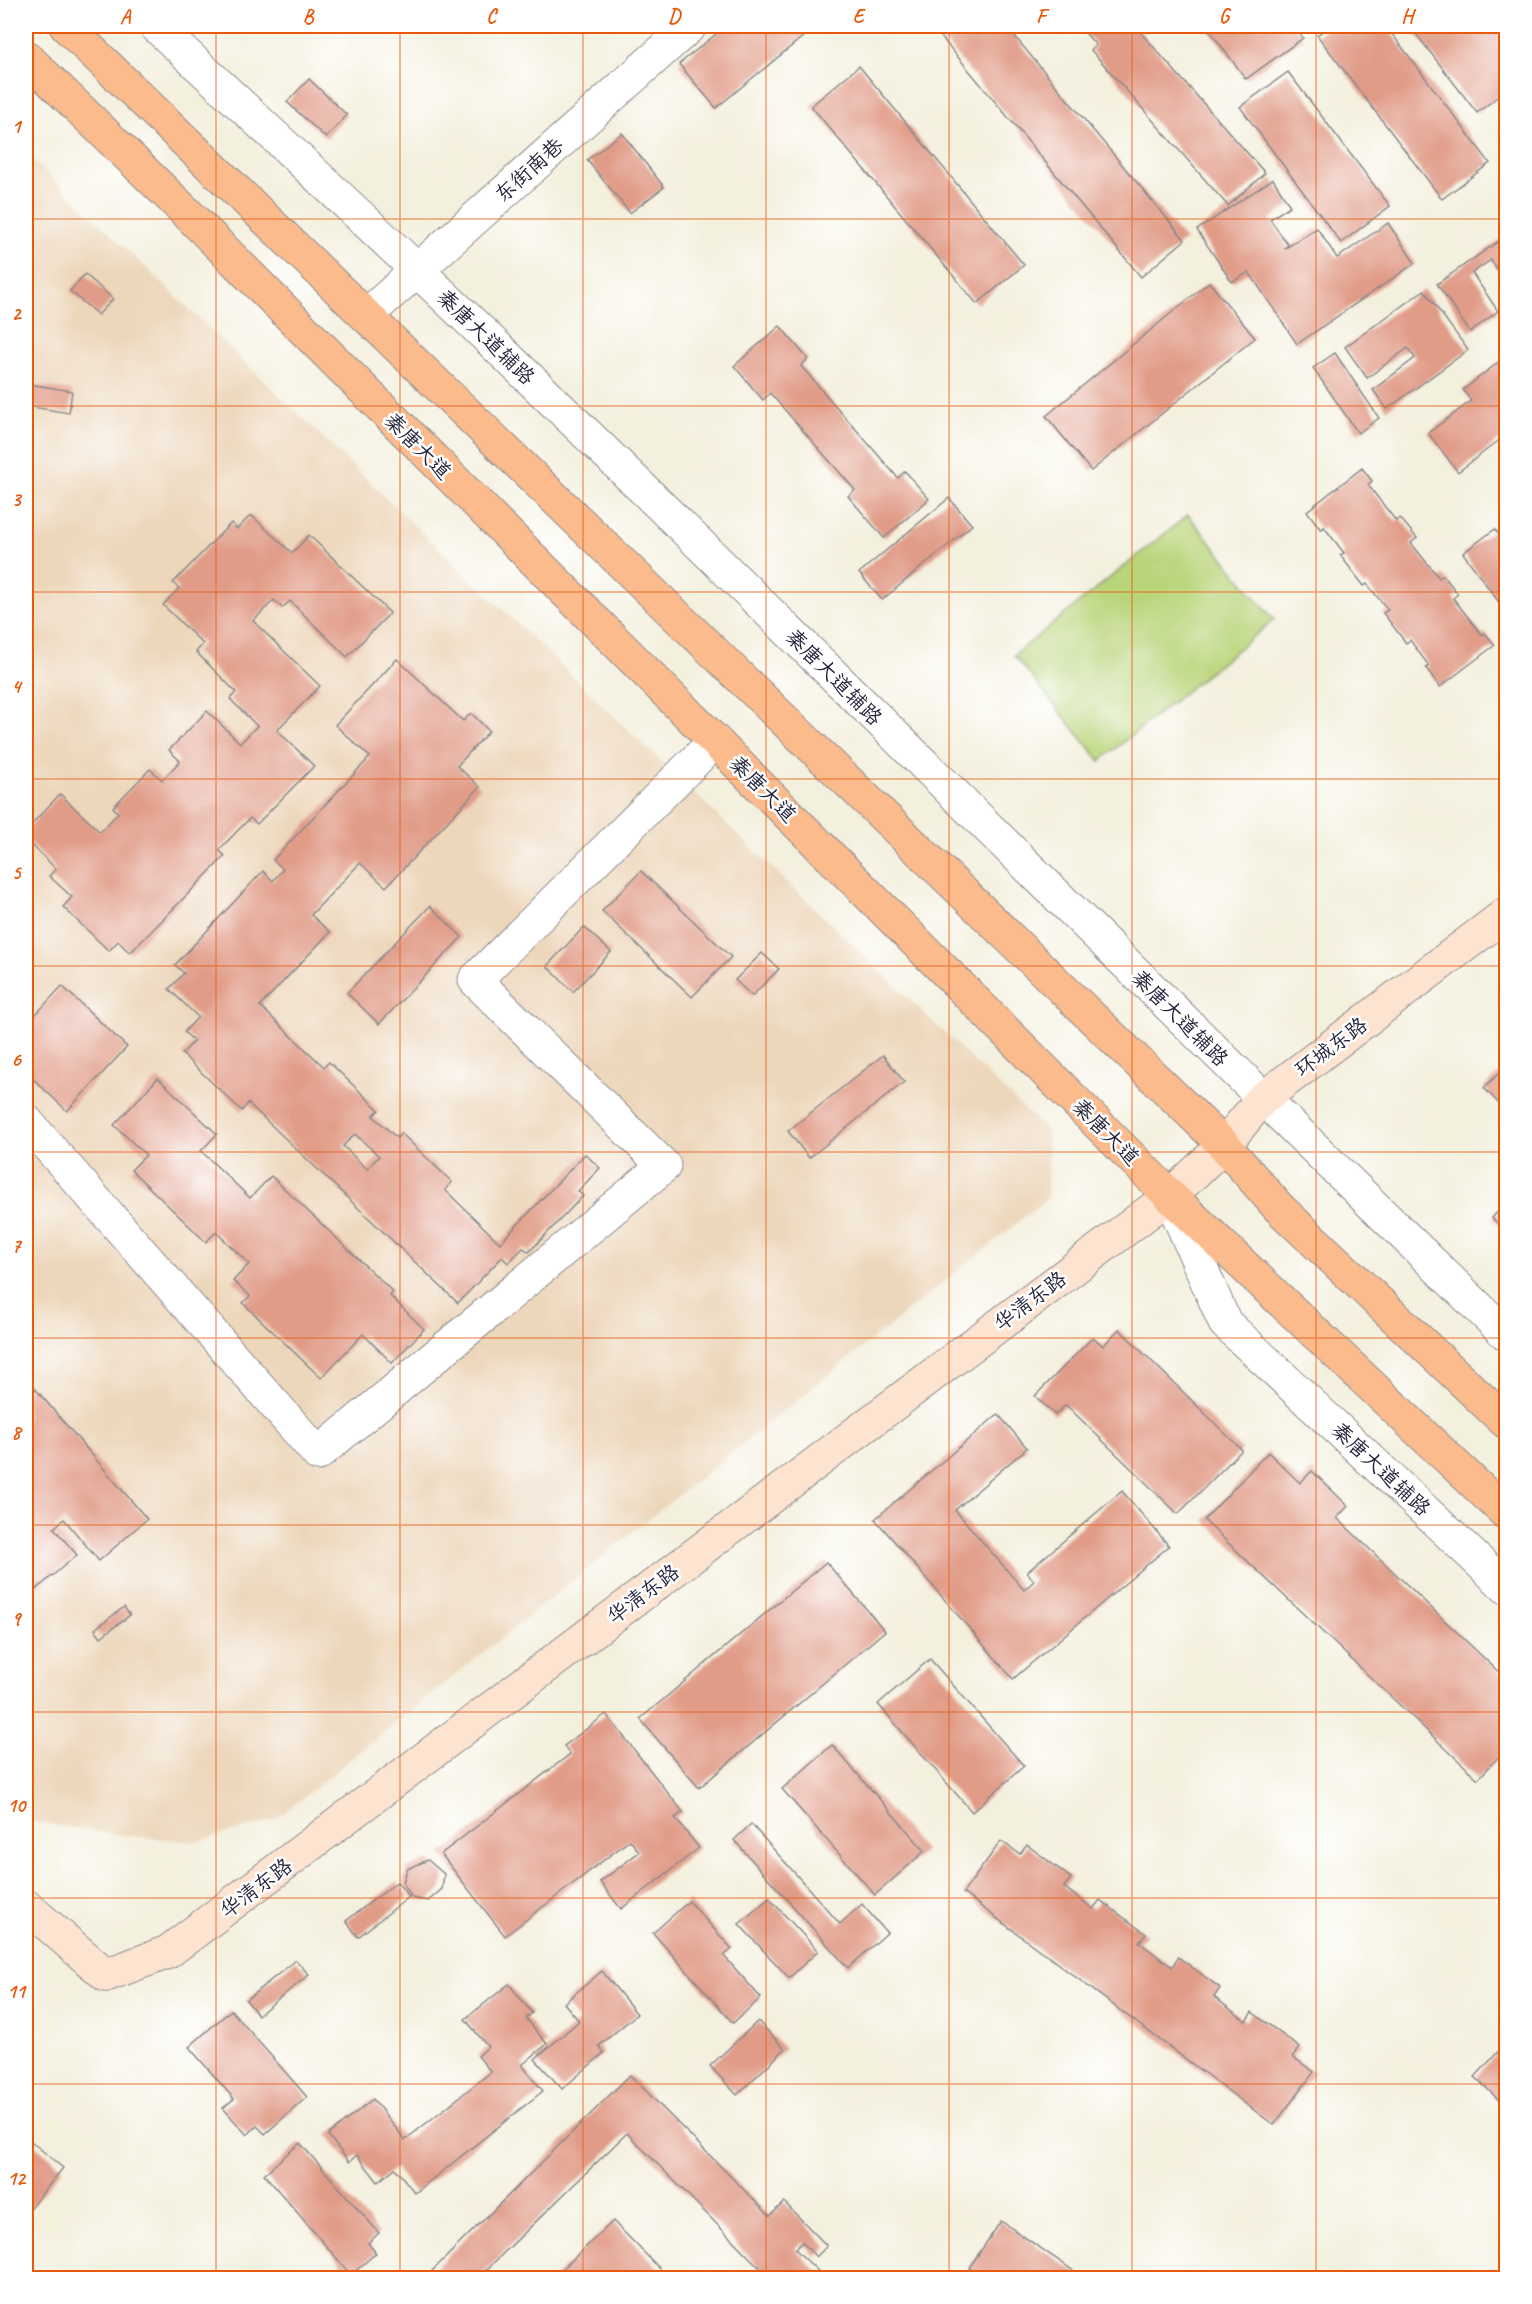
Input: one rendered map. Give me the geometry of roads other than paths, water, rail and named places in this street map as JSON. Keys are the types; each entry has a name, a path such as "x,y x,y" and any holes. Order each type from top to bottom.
{"main road":[{"path":"66,26 1224,1144 1279,1208 1506,1422"},
{"name":"秦唐大道","path":"26,57 188,214 1170,1196 1506,1514"}],"street":[{"name":"秦唐大道辅路","path":"156,26 417,270 1262,1099 1506,1334"},
{"name":"东街南巷","path":"367,315 690,26"},
{"path":"26,1120 318,1455 664,1166 475,980 715,741"},
{"name":"环城东路","path":"1170,1196 1224,1144 1262,1099 1506,914"},
{"name":"秦唐大道辅路","path":"1170,1196 1225,1323 1506,1587"},
{"name":"华清东路","path":"26,1905 106,1975 168,1952 1170,1196"}]}
